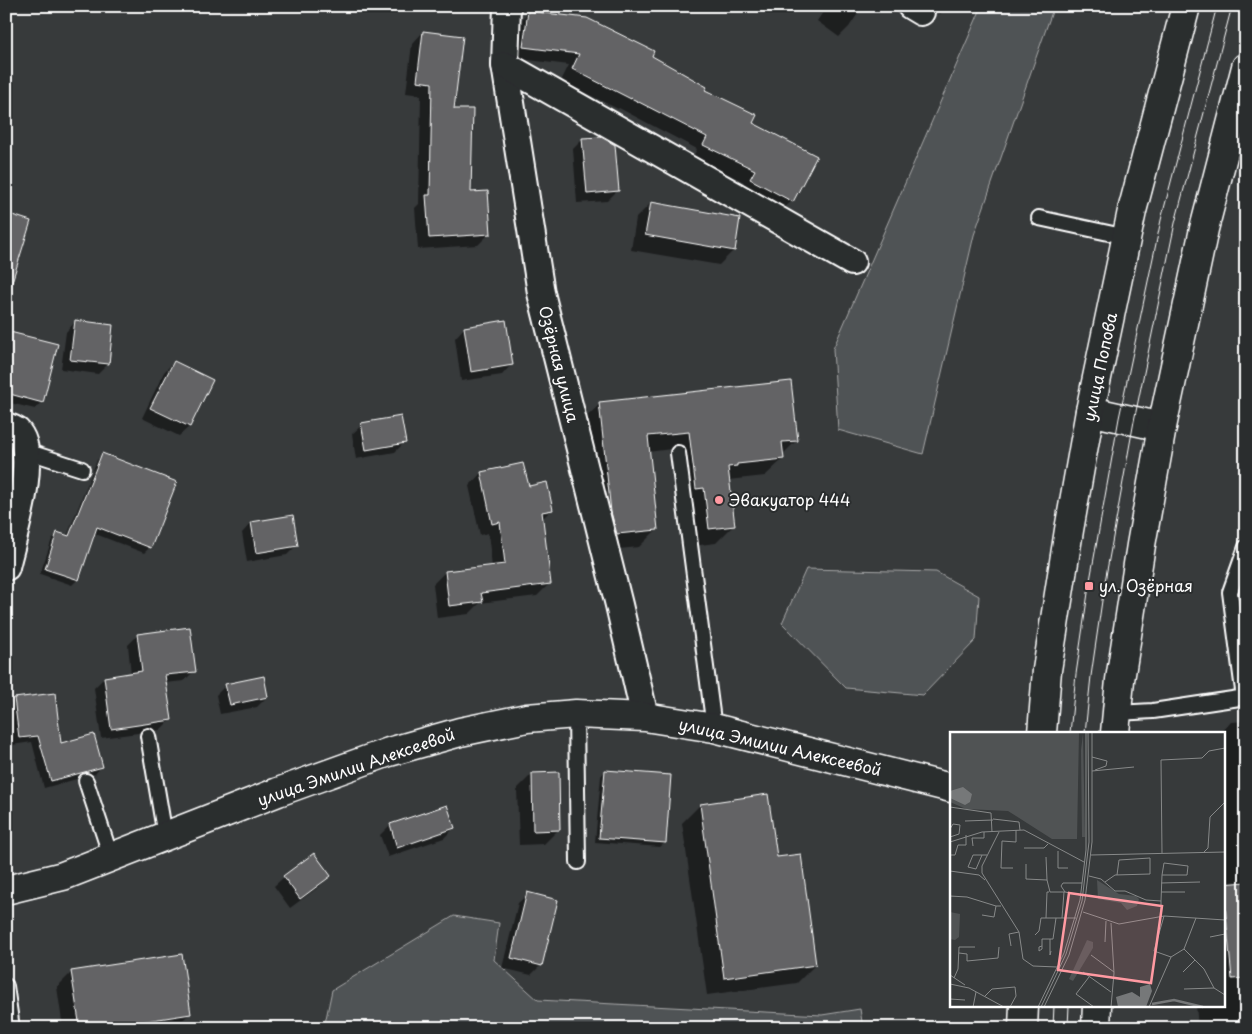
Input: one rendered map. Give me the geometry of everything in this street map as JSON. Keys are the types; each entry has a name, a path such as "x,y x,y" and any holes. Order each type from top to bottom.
{"main road":[{"name":"улица Попова","path":"1042,732 1047,670 1067,539 1090,411 1132,211 1186,6"},
{"path":"1116,723 1120,680 1140,545 1162,427 1204,229 1246,67"},
{"path":"1090,411 1162,427"},
{"name":"улица Эмилии Алексеевой","path":"6,890 63,876 278,792 389,752 460,732 527,718 576,714 645,717 714,728 950,788"},
{"path":"1023,1028 1024,1006"},
{"path":"1096,1028 1097,1006"}],"street":[{"name":"Озёрная улица","path":"507,6 505,65 541,293 645,717"},
{"path":"505,65 852,262"},
{"path":"6,426 17,432 26,451 26,478 6,567"}],"lane":[{"path":"1039,218 1127,237"},
{"path":"26,451 82,468"},
{"path":"678,453 714,728"},
{"path":"1116,723 1152,711 1245,698 1230,592 1246,547"},
{"path":"576,714 578,862"},
{"path":"148,736 165,836"},
{"path":"86,781 112,857"},
{"path":"6,986 12,1028"}],"shaded area":[{"path":"982,6 1054,6 974,235 923,454 838,430 833,349"},
{"path":"806,569 936,572 979,596 976,640 923,695 846,688 782,623"},
{"path":"454,916 499,923 494,960 538,1000 822,1015 860,1009 863,1028 324,1028 332,990"}],"building":[{"path":"528,11 587,18 654,51 652,56 707,87 705,90 757,115 753,123 817,156 793,202 750,179 755,170 703,145 707,137 572,69 579,54 523,47"},
{"path":"423,31 463,36 454,109 473,109 471,192 488,191 491,234 429,238 426,195 430,195 432,83 417,81"},
{"path":"601,137 615,145 619,191 587,194 582,138"},
{"path":"651,202 740,218 735,251 645,235"},
{"path":"6,213 31,221 11,285 6,285"},
{"path":"75,320 113,325 109,364 70,360"},
{"path":"506,320 513,365 471,372 464,327"},
{"path":"6,331 58,344 43,403 6,393"},
{"path":"174,361 213,380 190,427 150,408"},
{"path":"791,381 798,441 782,442 784,459 737,464 737,466 728,467 735,526 709,529 704,488 696,489 689,432 648,436 658,530 617,534 611,512 599,402"},
{"path":"401,416 406,443 366,450 361,423"},
{"path":"102,453 177,482 151,548 97,527 79,580 45,569 57,532 69,536"},
{"path":"523,463 529,486 547,482 553,510 542,512 551,584 481,593 483,602 449,606 445,571 505,564 500,522 492,524 481,472"},
{"path":"293,515 298,546 256,553 251,522"},
{"path":"190,627 196,672 165,675 172,720 111,729 104,677 142,671 137,634"},
{"path":"264,676 268,697 230,705 225,684"},
{"path":"55,693 61,743 94,734 103,767 51,781 38,736 19,738 14,698"},
{"path":"605,770 671,775 666,843 599,838"},
{"path":"559,772 560,830 533,831 532,773"},
{"path":"768,794 777,857 801,854 816,965 724,978 700,804"},
{"path":"447,805 455,828 397,848 390,824"},
{"path":"314,853 331,876 300,899 283,876"},
{"path":"1246,882 1246,978 1232,979 1224,884"},
{"path":"527,892 558,900 542,966 511,958"},
{"path":"182,954 191,1014 101,1028 80,1028 71,971"}],"tram line":[{"path":"1070,732 1076,674 1089,586 1119,418 1161,220 1217,6"},
{"path":"1085,732 1104,587 1134,421 1175,223 1232,6"},
{"path":"1053,1028 1054,1006"},
{"path":"1068,1028 1069,1006"}],"place":[{"name":"Эвакуатор 444","path":"719,500"},
{"name":"ул. Озёрная","path":"1089,586"}]}
